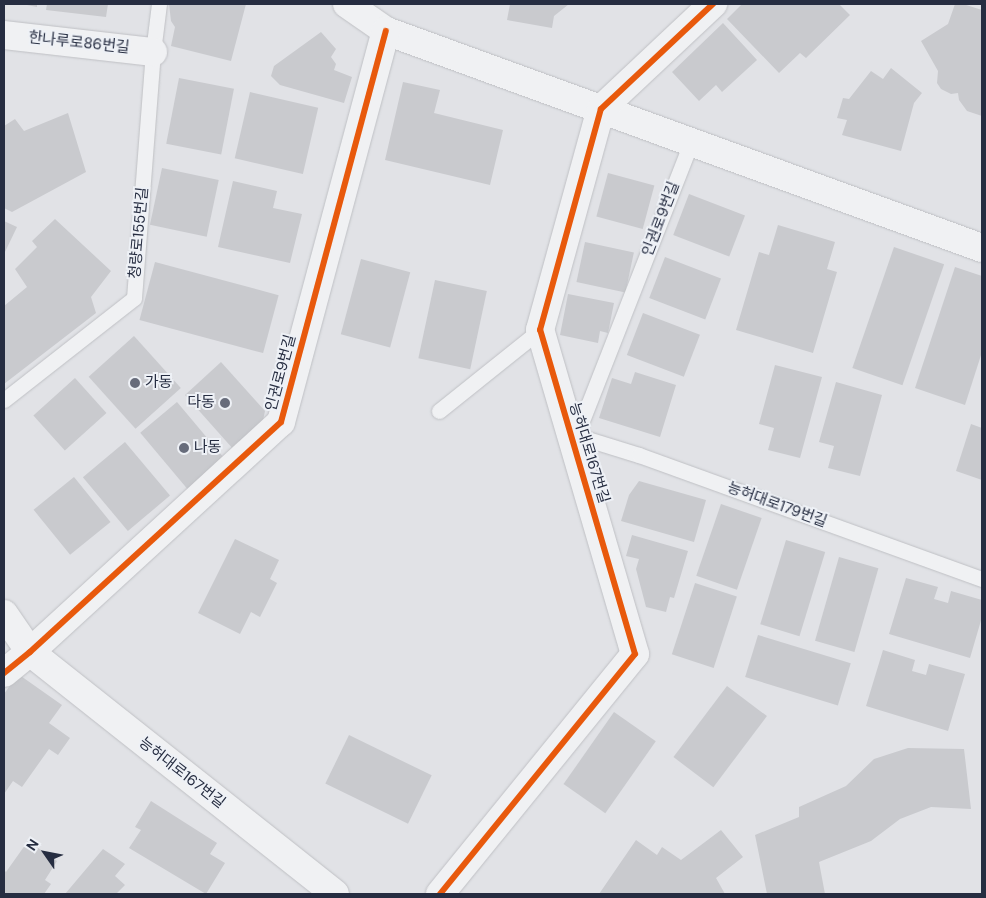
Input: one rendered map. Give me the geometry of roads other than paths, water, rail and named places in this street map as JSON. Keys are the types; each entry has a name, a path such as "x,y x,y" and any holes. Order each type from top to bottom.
{"street":[{"path":"347,4 386,31 982,248"},
{"path":"540,330 601,109 713,4"},
{"name":"인권로9번길","path":"4,673 30,652 280,422 386,31"},
{"name":"한나루로86번길","path":"4,35 153,52"},
{"name":"능허대로167번길","path":"440,894 635,654 573,435 540,330"},
{"name":"능허대로167번길","path":"4,614 30,652 335,894"}],"lane":[{"name":"청량로155번길","path":"4,400 134,298 153,52 160,4"},
{"name":"인권로9번길","path":"573,435 692,142"},
{"path":"439,411 540,330"},
{"name":"능허대로179번길","path":"573,435 639,455 982,580"}],"place":[{"name":"가동","path":"135,383"},
{"name":"다동","path":"225,403"},
{"name":"나동","path":"184,448"}]}
